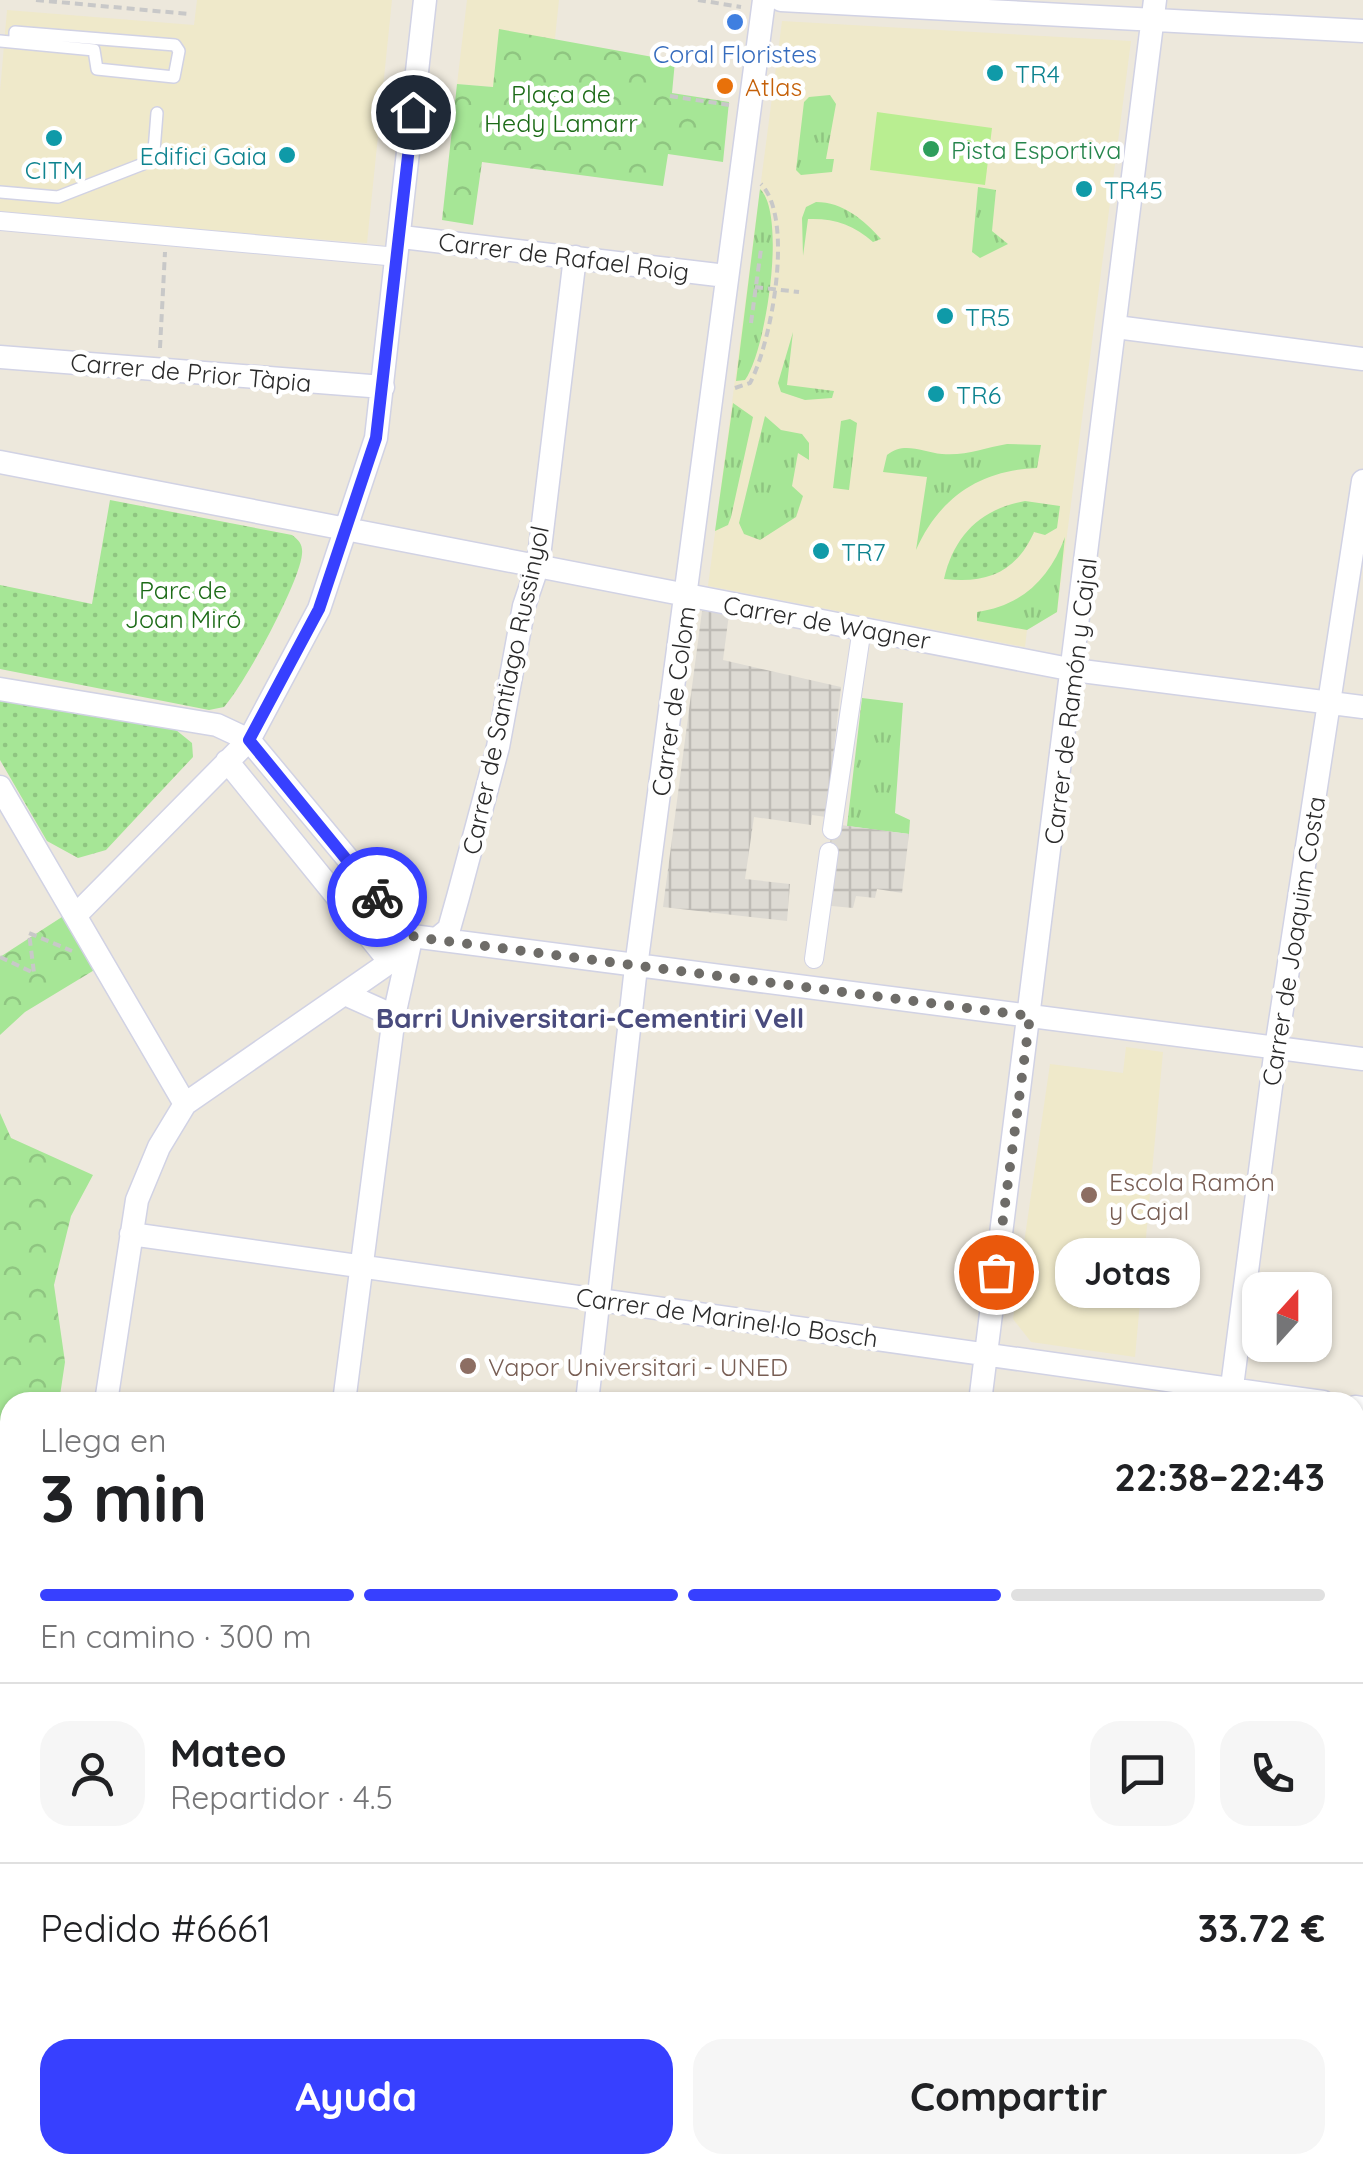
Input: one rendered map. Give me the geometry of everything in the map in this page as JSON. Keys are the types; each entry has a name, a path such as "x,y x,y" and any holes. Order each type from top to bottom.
{"street":[{"path":"77,914 249,740 319,609 376,438 425,0"},
{"name":"Carrer de Colom","path":"588,1392 636,968 764,0"},
{"path":"781,0 1155,9 1363,32"},
{"name":"Carrer de Ramón y Cajal","path":"981,1392 1155,9"},
{"path":"0,221 166,236 400,247"},
{"name":"Carrer de Rafael Roig","path":"400,247 575,257 726,276"},
{"name":"Carrer de Santiago Russinyol","path":"438,938 448,928 458,898 498,747 524,606 538,565 575,257"},
{"path":"1116,327 1363,359"},
{"name":"Carrer de Prior Tàpia","path":"0,357 383,387"},
{"name":"Carrer de Wagner","path":"0,462 1074,670 1363,707"},
{"name":"Carrer de Joaquim Costa","path":"1232,1392 1276,1048 1363,481"},
{"path":"832,830 862,628"},
{"path":"0,690 217,725 249,740 412,936 636,968 812,973 1030,1016 1363,1059"},
{"path":"227,761 390,962"},
{"path":"0,787 185,1104"},
{"path":"812,973 829,852"},
{"path":"107,1392 136,1200 159,1148 185,1104 390,962 412,936"},
{"path":"345,1392 394,1016 412,936"},
{"path":"346,994 394,1016"},
{"name":"Carrer de Marinel·lo Bosch","path":"131,1234 986,1354 1208,1392"}],"lane":[{"path":"0,40 14,42 94,50 97,70 174,77 178,71 180,51 174,45 15,32 14,42"},
{"path":"0,192 58,197 144,164 154,151 156,113"}],"path":[{"path":"36,0 190,14"},
{"path":"698,0 741,8"},
{"path":"670,96 749,108"},
{"path":"735,388 750,383 762,361 773,288 778,218 760,184"},
{"path":"159,352 166,236"},
{"path":"751,322 761,250"},
{"path":"756,287 798,292"},
{"path":"0,956 34,973 29,933 72,952 76,942"}],"shaded area":[{"path":"197,0 392,0 367,243 0,215 0,92 7,10 194,25"},
{"path":"467,0 559,0 555,38 537,81 493,87 457,84"},
{"path":"782,21 1131,41 1057,612 1027,630 1025,647 708,586"},
{"path":"702,611 729,614 723,660 841,687 826,817 812,815 811,825 754,817 745,879 790,884 787,921 663,907"},
{"path":"833,824 909,834 902,893 877,889 875,898 856,896 853,908 821,905"},
{"name":"Escola Ramón y Cajal","path":"1126,1047 1163,1052 1135,1357 1031,1342 1013,1319 1050,1064 1123,1073"}],"green space":[{"name":"Plaça de Hedy Lamarr","path":"499,29 675,61 672,93 729,102 723,162 668,154 663,186 482,162 473,225 442,220 457,84 493,87"},
{"path":"830,95 836,104 826,159 834,159 832,172 801,175 796,170 804,102 809,97"},
{"name":"Pista Esportiva","path":"877,112 992,128 985,185 870,170"},
{"path":"978,187 996,190 992,231 1008,244 980,258 972,252"},
{"path":"760,189 768,203 772,225 770,283 753,364 745,380 736,381"},
{"path":"816,202 852,213 881,239 873,242 843,224 808,219 803,256 802,218 806,207"},
{"path":"793,332 787,385 834,391 832,398 805,400 781,392 778,383"},
{"path":"733,403 753,417 731,517 728,525 715,531"},
{"path":"765,416 781,430 802,434 809,443 809,460 798,453 792,486 803,496 796,517 760,540 744,534 739,523"},
{"path":"850,419 857,423 849,490 833,488 841,421"},
{"path":"1007,444 1041,445 1037,468 997,474 964,490 937,516 916,550 927,477 883,472 887,455 907,448 959,454"},
{"name":"Parc de Joan Miró","path":"110,500 292,535 300,543 299,568 281,609 244,679 224,707 209,710 0,669 0,585 92,604"},
{"path":"1025,501 1060,506 1057,528 1045,535 1034,532 1018,557 998,573 973,580 944,579 955,550 971,527 995,511"},
{"path":"1065,537 1057,612 1027,630 977,621 977,612 1008,604 1032,588 1051,565"},
{"path":"862,698 903,703 895,813 910,820 909,834 847,826"},
{"path":"0,700 176,730 192,743 193,757 106,850 78,858 47,841 0,760"},
{"path":"65,915 96,969 25,1012 0,1035 0,957"},
{"path":"0,1113 11,1138 93,1175 71,1216 54,1285 65,1362 60,1392 0,1392"}],"way so far":[{"path":"377,897 412,936 422,938 1030,1016 996,1272"}],"place":[{"name":"Coral Floristes","path":"735,22"},
{"name":"TR4","path":"995,73"},
{"name":"Atlas","path":"725,86"},
{"name":"CITM","path":"54,138"},
{"name":"Pista Esportiva","path":"931,149"},
{"name":"Edifici Gaia","path":"287,155"},
{"name":"TR45","path":"1084,189"},
{"name":"TR5","path":"945,316"},
{"name":"TR6","path":"936,394"},
{"name":"TR7","path":"821,551"},
{"name":"Escola Ramón y Cajal","path":"1089,1195"},
{"name":"Jotas","path":"996,1272"},
{"name":"Vapor Universitari - UNED","path":"468,1366"}],"district":[{"name":"Barri Universitari-Cementiri Vell","path":"590,1017"}],"route":[{"path":"377,897 249,740 319,609 376,438 402,237 413,112"}]}
